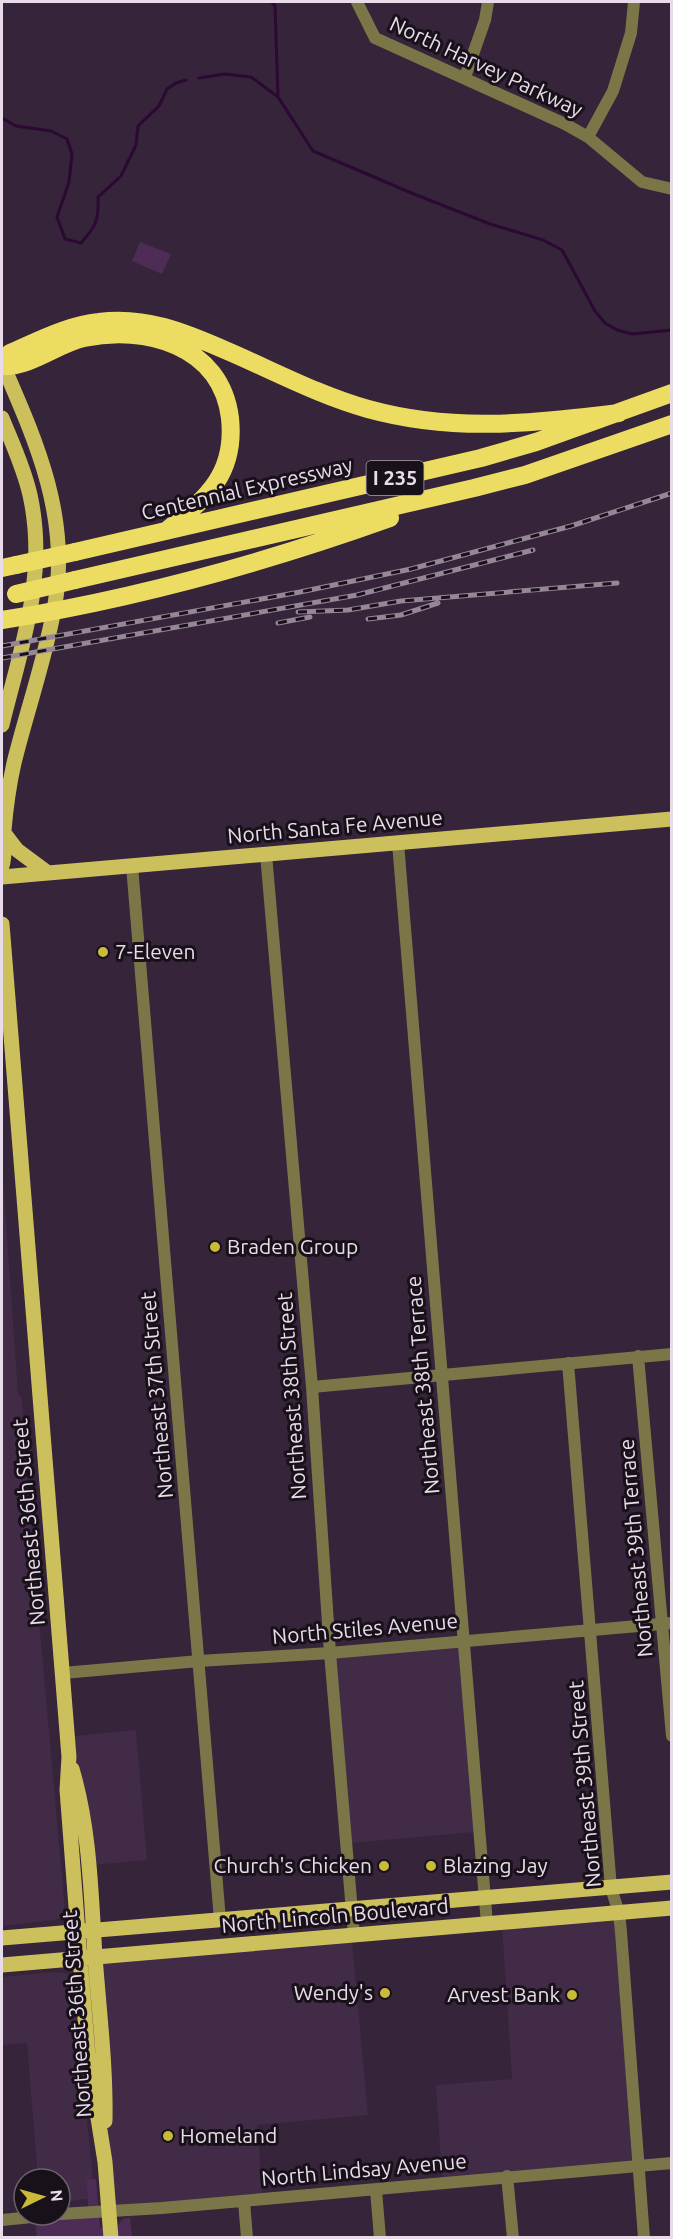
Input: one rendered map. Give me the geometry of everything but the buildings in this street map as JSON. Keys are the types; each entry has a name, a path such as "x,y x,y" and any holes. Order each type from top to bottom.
{"highway":[{"path":"166,531 199,504 213,489 230,451 230,424 226,402 216,380 197,358 186,350 155,337 121,334 83,338 59,346 15,367 2,365 10,353 74,327 98,322 136,320 193,336 328,396 393,415 424,420 529,424 620,413"},
{"name":"Centennial Expressway","path":"9,567 481,458 536,442 672,393"},
{"name":"I 235","path":"9,596 474,488 536,471 672,424"},
{"path":"2,620 53,612 163,588 331,540 474,488"}],"main road":[{"path":"2,365 41,457 51,492 58,545 57,587 53,612 12,774 2,866"},
{"path":"2,418 22,467 31,498 37,555 29,616 2,725"},
{"name":"North Santa Fe Avenue","path":"2,877 672,819"},
{"path":"4,833 17,850 48,873"},
{"name":"Northeast 36th Street","path":"2,924 69,1757 78,1788 86,1840 88,2055 105,2162 111,2238"},
{"name":"North Lincoln Boulevard","path":"2,1938 672,1882"},
{"name":"North Lincoln Boulevard","path":"2,1965 672,1908"}],"street":[{"path":"465,77 485,20 488,2"},
{"path":"588,137 613,91 631,33 634,2"},
{"name":"North Harvey Parkway","path":"357,3 375,38 565,124 588,137 642,182 672,189"},
{"name":"Northeast 38th Terrace","path":"398,843 487,1924"},
{"name":"Northeast 38th Street","path":"266,854 312,1387 330,1653 354,1935"},
{"name":"Northeast 37th Street","path":"132,866 220,1920"},
{"path":"312,1387 672,1354"},
{"name":"Northeast 39th Terrace","path":"638,1356 667,1624 672,1736"},
{"name":"Northeast 39th Street","path":"568,1363 611,1888 618,1913 644,2238"},
{"name":"North Stiles Avenue","path":"63,1673 667,1624"},
{"name":"North Lindsay Avenue","path":"72,2213 376,2190 507,2176 672,2163"},
{"path":"507,2176 513,2238"},
{"path":"376,2190 380,2238"},
{"path":"244,2201 247,2238"}],"shaded area":[{"path":"140,242 171,254 162,274 132,261"},
{"path":"2,1164 18,1394 22,1398 29,1508 65,1910 60,1918 54,1920 2,1926"},
{"path":"460,1643 476,1832 350,1843 333,1656"},
{"path":"136,1730 147,1860 92,1865 74,1736"},
{"path":"616,1919 635,2160 442,2178 436,2085 512,2079 502,1925"},
{"path":"352,1941 368,2115 257,2125 263,2196 111,2208 92,1962"},
{"path":"54,1972 68,1975 74,1998 93,2178 86,2178 88,2199 72,2201 72,2167 37,2167 27,2043 2,2045 2,1977"},
{"path":"86,2178 96,2179 100,2228 118,2225 123,2219 130,2217 132,2237 37,2237 36,2227 72,2227 72,2218 89,2216"}],"waterway":[{"path":"272,2 275,6 278,97"},
{"path":"199,78 225,74 251,77 278,97 313,151 409,192 490,224 543,240 562,250 595,311 605,323 617,330 632,334 672,330"},
{"path":"2,118 16,126 51,131 67,139 72,154 69,182 57,217 65,239 81,243 96,222 98,197 121,176 136,145 138,126 159,106 167,89 186,80"}],"railway":[{"path":"2,646 300,592 411,569 571,526 672,493"},
{"path":"2,658 357,595 533,550"},
{"path":"298,612 348,610 401,601 617,583"},
{"path":"368,619 401,615 438,603"},
{"path":"278,623 310,617"}],"place":[{"name":"7-Eleven","path":"103,952"},
{"name":"Braden Group","path":"215,1247"},
{"name":"Church's Chicken","path":"384,1866"},
{"name":"Blazing Jay","path":"431,1866"},
{"name":"Wendy's","path":"385,1993"},
{"name":"Arvest Bank","path":"572,1995"},
{"name":"Homeland","path":"168,2136"}]}
